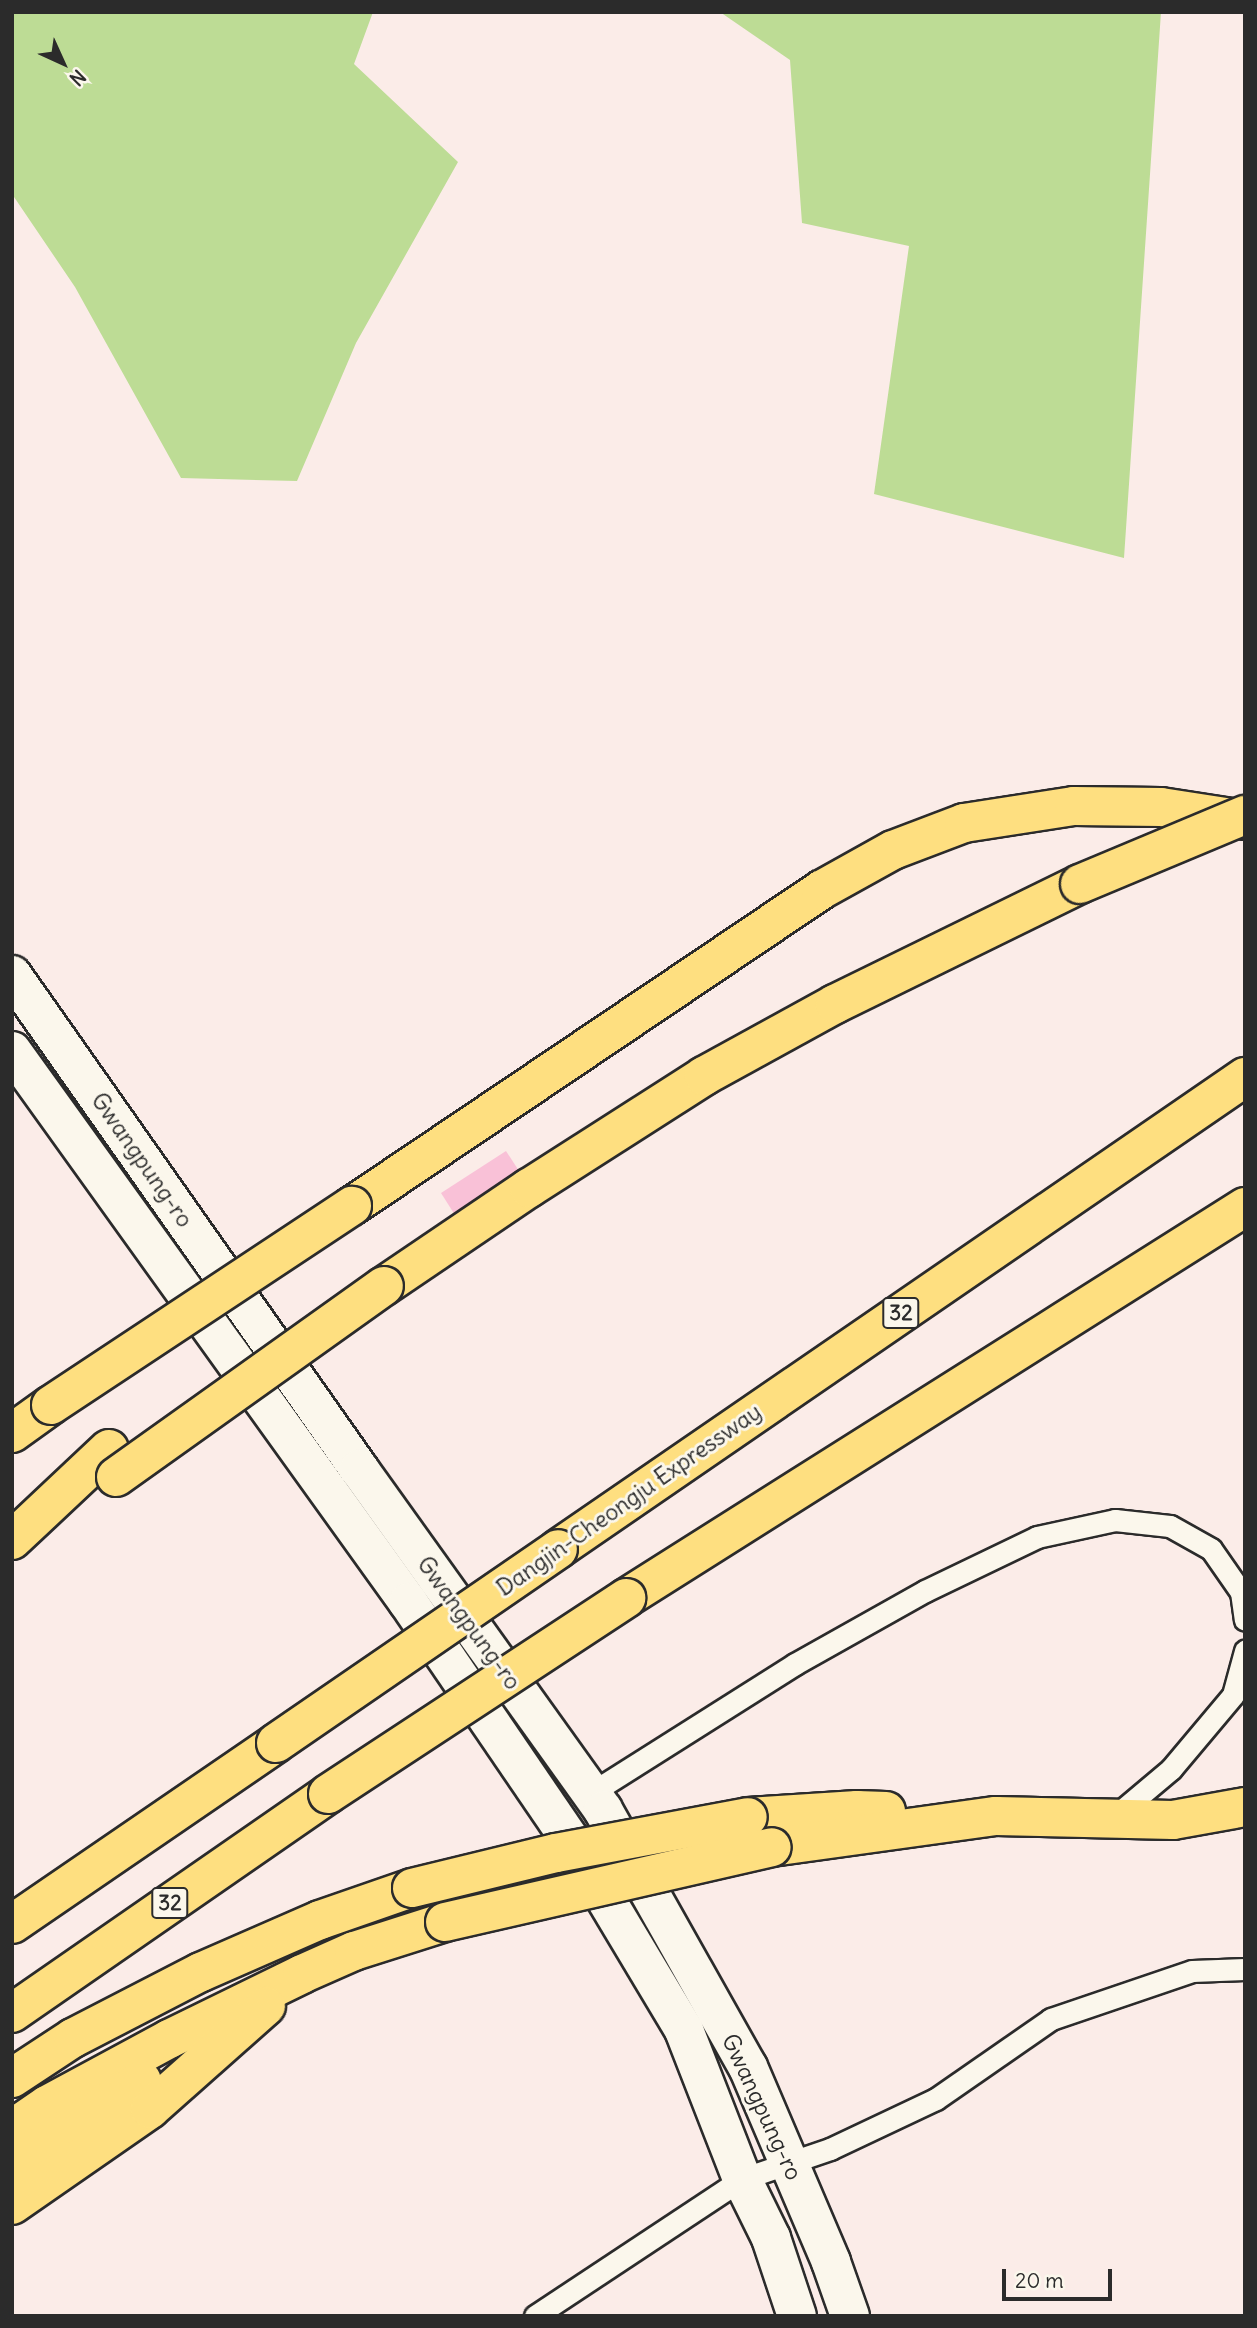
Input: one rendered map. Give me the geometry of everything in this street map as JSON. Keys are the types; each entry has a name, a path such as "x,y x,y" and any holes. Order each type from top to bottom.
{"highway":[{"path":"12,1433 821,890 893,850 964,822 1074,806 1161,807 1245,817"},
{"path":"12,1540 112,1463 380,1274 529,1188 704,1076 835,1004 1080,884 1245,817"},
{"name":"Dangjin-Cheongju Expressway","path":"12,1924 1245,1077"},
{"name":"32","path":"12,2013 328,1794 626,1598 1245,1208"},
{"path":"12,1548 112,1463"},
{"path":"12,2078 73,2038 201,1972 320,1920 412,1888 556,1853 748,1817 857,1810 1109,1821 1173,1821 1245,1807"},
{"path":"12,2129 47,2105 169,2039 302,1974 354,1951 445,1922 772,1847 996,1816"},
{"path":"12,2165 302,1974"},
{"path":"12,2205 150,2109 302,1974"}],"main road":[{"name":"Gwangpung-ro","path":"12,975 359,1469 591,1793 748,2067 831,2262 850,2316"},
{"name":"Gwangpung-ro","path":"12,1051 408,1602 571,1842 684,2030 742,2179 771,2238 797,2316"}],"lane":[{"path":"591,1793 795,1664 925,1591 1037,1537 1115,1520 1170,1526 1210,1549 1241,1592 1245,1620"},
{"path":"1109,1821 1171,1769 1233,1695 1245,1651"},
{"path":"535,2316 742,2179 789,2165 936,2099 1051,2019 1192,1971 1245,1969"}],"green space":[{"path":"12,12 373,12 354,64 458,162 356,343 297,481 181,478 75,287 12,194"},
{"path":"720,12 1161,12 1124,558 874,494 909,246 802,223 790,60"}],"building":[{"path":"506,1151 532,1191 467,1234 441,1193"}]}
